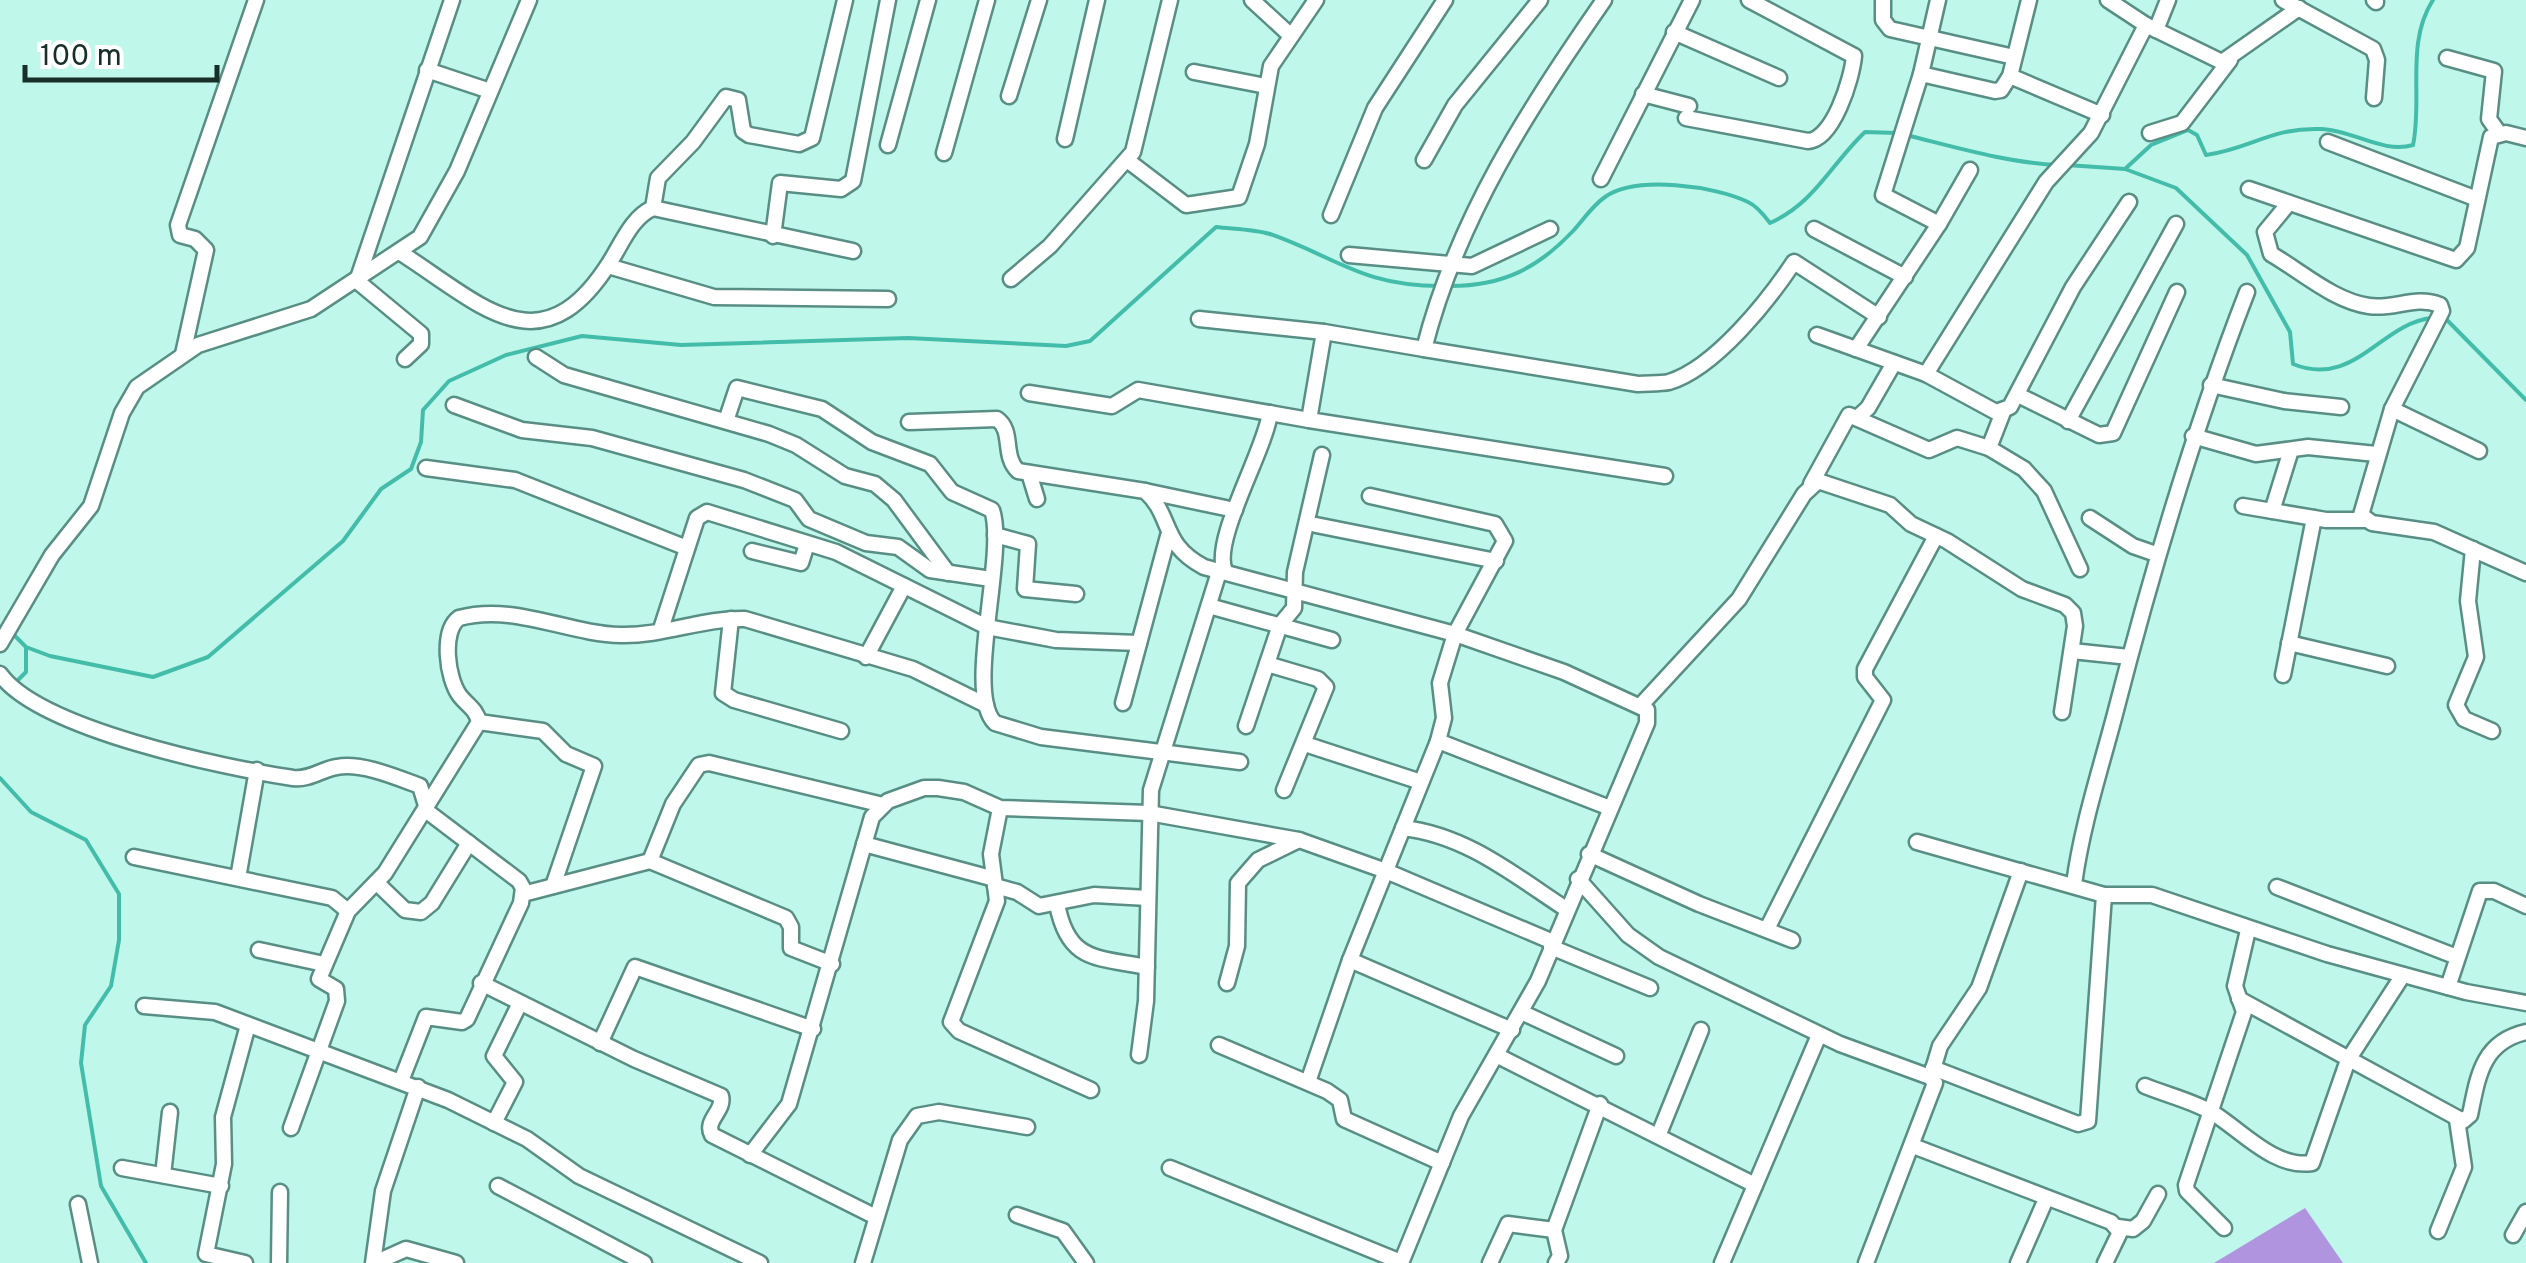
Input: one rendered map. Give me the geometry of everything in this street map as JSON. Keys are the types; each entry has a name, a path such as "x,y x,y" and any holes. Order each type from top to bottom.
{"street":[{"path":"183,354 206,250 195,239 180,235 178,225 256,0"},
{"path":"357,281 452,0"},
{"path":"0,644 52,555 91,506 128,398 183,354 228,334 290,318 357,281 420,237 457,171 529,0"},
{"path":"400,253 494,313 518,322 571,311 608,266 636,220 653,208 658,178 693,142 726,97 738,100 743,131 749,135 799,144 812,138 845,0"},
{"path":"772,236 780,184 841,190 852,180 888,0"},
{"path":"888,145 928,0"},
{"path":"944,153 988,0"},
{"path":"1008,96 1039,0"},
{"path":"1065,140 1097,0"},
{"path":"1011,278 1050,246 1126,160 1140,132 1170,0"},
{"path":"1252,0 1290,35"},
{"path":"1126,160 1186,205 1239,197 1257,144 1266,86 1276,54 1316,0"},
{"path":"1331,215 1375,108 1445,0"},
{"path":"1424,160 1454,105 1540,0"},
{"path":"1424,349 1447,269 1477,203 1537,100 1604,0"},
{"path":"1601,179 1692,0"},
{"path":"1643,94 1688,112 1808,141 1824,135 1853,64 1849,50 1749,0"},
{"path":"1882,0 1885,26 2014,57"},
{"path":"1938,0 1921,74 1882,195 1939,224"},
{"path":"1921,74 2001,90 2010,76 2029,0"},
{"path":"2108,0 2214,61 2230,59"},
{"path":"1926,374 2046,182 2070,152 2084,142 2102,115 2168,0"},
{"path":"2283,0 2373,50 2377,60 2374,98"},
{"path":"2150,133 2182,123 2230,59 2299,8"},
{"path":"1674,32 1779,78"},
{"path":"2447,58 2494,71 2489,119 2499,133 2526,138"},
{"path":"427,70 490,92"},
{"path":"1194,72 1266,86"},
{"path":"2010,76 2102,115"},
{"path":"2248,188 2456,260 2467,248 2487,146 2499,133"},
{"path":"2328,142 2477,200"},
{"path":"1856,348 1939,224 1970,170"},
{"path":"1988,448 2003,412 2018,395 2073,287 2129,202"},
{"path":"2289,203 2266,232 2264,242 2271,254 2347,301 2376,307 2422,300 2440,304 2442,311 2392,409 2361,508 2365,520"},
{"path":"653,208 853,251"},
{"path":"2068,420 2176,224"},
{"path":"1349,254 1447,269 1472,266 1550,230"},
{"path":"1814,230 1905,277"},
{"path":"1199,319 1324,332 1638,384 1670,382 1717,352 1771,297 1794,262 1879,317"},
{"path":"608,266 714,298 888,299"},
{"path":"357,281 421,334 421,344 405,358"},
{"path":"2018,395 2099,435 2113,433 2177,292"},
{"path":"2074,884 2081,828 2156,554 2193,436 2247,292"},
{"path":"1309,420 1324,332"},
{"path":"1817,335 1926,374 2003,412"},
{"path":"536,357 557,372 782,438 844,476 875,484 894,500 948,572"},
{"path":"1858,416 1868,408 1894,363"},
{"path":"2211,385 2266,398 2341,407"},
{"path":"726,421 737,388 822,410 872,442 930,464 952,492 992,510 995,534 987,627 989,717 1009,728 1162,754 1240,762"},
{"path":"1030,393 1112,406 1124,403 1138,390 1666,476"},
{"path":"454,405 522,430 592,438 744,480 794,500 809,519 866,543 891,544 922,567 991,579"},
{"path":"2392,409 2479,451"},
{"path":"1219,572 1225,572 1224,553 1235,510 1268,430 1270,413"},
{"path":"1642,704 1739,599 1811,484 1844,417 1858,416 1929,450 1957,438 1988,448 2024,469 2044,491 2080,568"},
{"path":"909,422 997,419 1006,428 1012,466 1029,473 1235,510"},
{"path":"2193,436 2256,454 2308,447 2376,454"},
{"path":"2272,511 2291,450"},
{"path":"1246,726 1280,625 1294,608 1322,455"},
{"path":"426,468 515,480 687,548"},
{"path":"1029,473 1036,500"},
{"path":"1811,484 1830,483 1883,501 1911,524 2022,589 2065,605 2073,613 2072,651 2062,712"},
{"path":"1144,491 1168,536 1187,558 1219,572 1455,634 1642,704 1649,715 1522,1012 1461,1116 1401,1262 1170,1168"},
{"path":"1308,1082 1350,960 1438,741 1444,718 1440,683 1455,634 1505,541 1495,524 1370,496"},
{"path":"2243,506 2434,532 2526,573"},
{"path":"661,629 700,513 706,512 836,552 987,627 1056,640 1140,643"},
{"path":"2090,518 2132,546 2156,554"},
{"path":"2283,675 2314,518"},
{"path":"1316,525 1496,561"},
{"path":"995,534 1028,544 1024,589 1076,594"},
{"path":"1123,703 1168,536"},
{"path":"1768,930 1883,700 1864,677 1865,669 1936,536"},
{"path":"752,551 800,563 807,544"},
{"path":"2473,549 2468,601 2476,657 2456,705 2464,719 2492,731"},
{"path":"1139,1055 1147,967 1148,813 1162,754 1219,572"},
{"path":"866,658 904,586"},
{"path":"1208,606 1332,640"},
{"path":"553,886 594,766 566,754 544,731 479,722 456,688 450,662 449,632 459,618 534,618 624,636 731,619 763,623 866,658 914,669 986,705"},
{"path":"731,619 723,693 734,700 842,731"},
{"path":"2290,643 2387,666"},
{"path":"2072,651 2129,658"},
{"path":"1267,664 1325,682 1324,697 1284,790"},
{"path":"0,674 10,688 32,703 90,728 256,770 304,778 336,767 356,768 420,786 428,812 519,880 523,894 467,1019 462,1022 431,1016 422,1022 402,1081"},
{"path":"291,1128 338,993 319,980 348,911 378,884 426,801 479,722"},
{"path":"1438,741 1610,808"},
{"path":"1305,744 1421,782"},
{"path":"650,861 673,804 700,765 709,763 882,805"},
{"path":"238,878 256,770"},
{"path":"750,1155 765,1132 785,1114 813,1030 872,817 882,805 924,788 964,792 1000,808 1148,813 1298,840 1386,871 1650,988"},
{"path":"1000,808 993,882 997,901 951,1022 959,1032 1092,1090"},
{"path":"1403,828 1433,831 1460,841 1566,909"},
{"path":"1227,983 1236,946 1238,882 1258,860 1298,840"},
{"path":"1916,842 2104,895 2152,895 2248,930 2402,975 2526,1003"},
{"path":"378,884 405,910 421,912 432,904 469,843"},
{"path":"864,844 993,882 1040,906 1094,895 1148,898"},
{"path":"1589,854 1792,940"},
{"path":"134,857 332,898 348,911"},
{"path":"523,894 650,861 786,918 792,927 791,948 832,964"},
{"path":"1866,1263 1936,1090 1932,1073 1940,1046 1979,988 2021,871"},
{"path":"1578,879 1640,944 1818,1035 2078,1124 2088,1121 2104,895"},
{"path":"2278,887 2457,957"},
{"path":"2448,987 2480,891 2494,891 2526,906"},
{"path":"1057,904 1062,930 1073,947 1094,956 1147,967"},
{"path":"2224,1228 2187,1191 2244,1012 2235,986 2248,930"},
{"path":"259,950 324,964"},
{"path":"1350,960 1512,1030"},
{"path":"600,1044 635,967 813,1030"},
{"path":"2146,1086 2210,1112 2265,1150 2299,1163 2312,1162 2348,1060 2402,975"},
{"path":"480,984 600,1044 720,1096 721,1106 709,1131 874,1216"},
{"path":"2239,999 2457,1120 2470,1115 2478,1074 2492,1048 2526,1032"},
{"path":"494,1123 515,1082 494,1056 520,1003"},
{"path":"144,1006 202,1008 402,1081 534,1143 579,1176 760,1263"},
{"path":"1522,1012 1616,1056"},
{"path":"245,1263 206,1258 221,1186 223,1117 248,1026"},
{"path":"1659,1134 1701,1030"},
{"path":"1722,1263 1818,1035"},
{"path":"1219,1045 1335,1095 1344,1119 1442,1163"},
{"path":"1498,1056 1755,1185"},
{"path":"374,1263 383,1191 418,1088"},
{"path":"1556,1263 1560,1256 1554,1230 1600,1104"},
{"path":"162,1175 170,1112"},
{"path":"862,1263 900,1140 917,1116 939,1112 1027,1127"},
{"path":"2438,1231 2464,1167 2457,1120"},
{"path":"1913,1146 2118,1227 2132,1229 2143,1222 2158,1194"},
{"path":"122,1168 221,1186"},
{"path":"498,1186 644,1263"},
{"path":"279,1263 280,1192"},
{"path":"2018,1263 2046,1199"},
{"path":"78,1204 90,1263"},
{"path":"2514,1235 2526,1212"},
{"path":"1018,1215 1062,1231 1086,1263"},
{"path":"1490,1263 1508,1224 1554,1230"},
{"path":"2104,1263 2120,1232 2118,1227"},
{"path":"374,1263 406,1249 456,1263"}],"shaded area":[{"path":"2305,1208 2343,1263 2214,1263"}],"waterway":[{"path":"2125,169 2151,145 2188,130 2197,135 2206,155 2304,129 2333,130 2390,146 2413,145 2419,34 2433,0"},
{"path":"1451,286 1487,283 1533,265 1560,244 1601,200 1636,186 1676,185 1716,191 1751,204 1770,223 1811,194 1865,132 1897,133"},
{"path":"1906,135 2001,158 2058,165"},
{"path":"2067,165 2125,169 2176,188 2247,255 2290,332 2293,364 2333,368 2350,362 2414,322 2432,318"},
{"path":"11,632 26,647 50,656 153,677 208,657 343,541 381,489 411,469 421,442 423,410 449,381 506,355 582,336 681,345 908,338 1066,346 1090,341 1216,227 1270,234 1370,276 1441,286"},
{"path":"2445,318 2526,400"},
{"path":"14,684 26,672 26,648"},
{"path":"0,778 31,812 86,840 119,894 119,940 111,986 85,1025 81,1063 101,1186 146,1263"}]}
